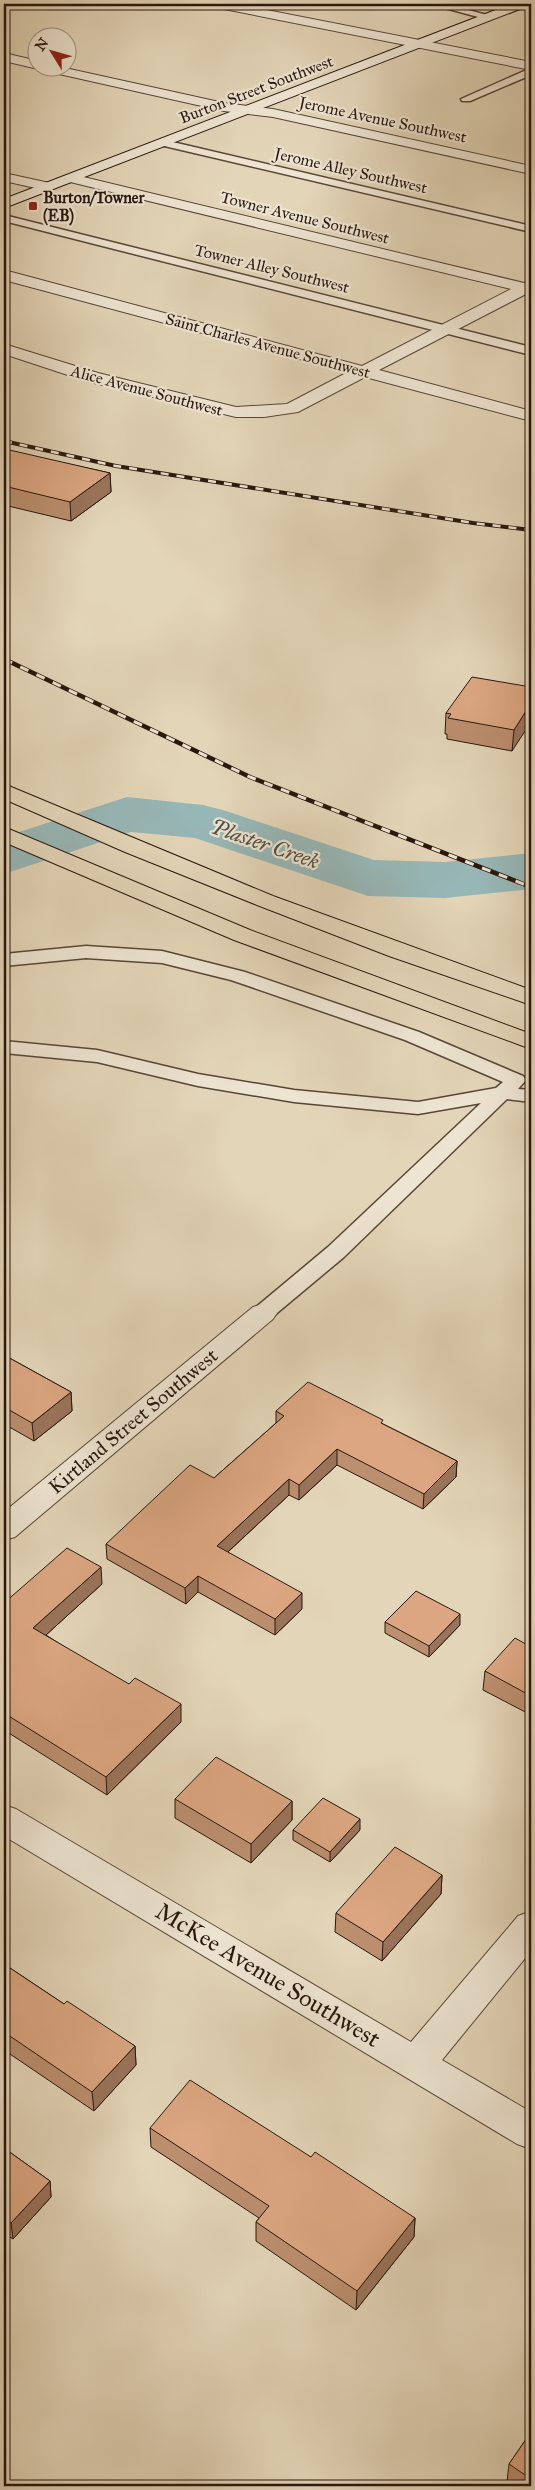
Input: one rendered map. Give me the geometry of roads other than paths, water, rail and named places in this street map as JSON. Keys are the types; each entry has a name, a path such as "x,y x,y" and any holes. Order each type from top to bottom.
{"highway":[{"path":"7,792 130,846 315,920 531,998"},
{"path":"4,834 242,935 531,1042"}],"street":[{"path":"219,4 531,66"},
{"name":"Burton Street Southwest","path":"4,204 521,4"},
{"path":"4,57 28,63"},
{"name":"Jerome Avenue Southwest","path":"78,74 531,170"},
{"path":"4,177 49,187"},
{"name":"Towner Avenue Southwest","path":"71,178 529,288"},
{"name":"Saint Charles Avenue Southwest","path":"4,275 365,370 531,416"},
{"name":"Alice Avenue Southwest","path":"4,349 92,377 238,413 261,414 292,408 529,288"},
{"name":"Kirtland Street Southwest","path":"4,1529 263,1313"},
{"name":"McKee Avenue Southwest","path":"4,1819 531,2132"},
{"path":"416,2063 531,1926"}],"lane":[{"path":"463,4 450,8 489,17"},
{"path":"466,100 531,70"},
{"name":"Jerome Alley Southwest","path":"164,143 531,229"},
{"name":"Towner Alley Southwest","path":"4,218 447,328 531,351"},
{"path":"4,960 86,952 162,957 238,976 412,1036 516,1080 336,1252 263,1313"},
{"path":"4,1047 98,1056 198,1080 294,1096 418,1108 502,1093 531,1096"}],"waterway":[{"name":"Plaster Creek","path":"4,856 127,814 203,822 368,878 445,880 531,871"}],"railway":[{"path":"4,441 116,466 473,523 531,530"},
{"path":"4,659 250,777 531,887"}],"place":[{"name":"Burton/Towner (EB)","path":"33,206"}]}
